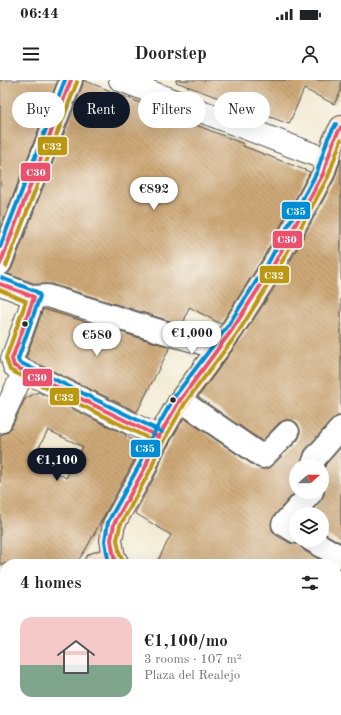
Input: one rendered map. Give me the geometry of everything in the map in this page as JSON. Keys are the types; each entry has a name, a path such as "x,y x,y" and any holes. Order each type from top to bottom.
{"main road":[{"path":"109,559 114,524 146,466 151,450 180,400 232,330 273,266 323,174 336,155 334,140 341,127"}],"street":[{"path":"0,264 71,80"},
{"path":"120,80 336,155"},
{"path":"0,284 34,297 47,296 218,348"},
{"path":"34,297 12,359 14,366 159,437"},
{"path":"0,300 18,307 0,358"},
{"path":"3,410 24,371"},
{"path":"0,373 11,378 3,410"},
{"path":"180,400 263,457 288,432"},
{"path":"315,459 341,428"},
{"path":"296,507 302,499"},
{"path":"289,516 283,524 289,528"},
{"path":"324,547 341,556"}],"building":[{"path":"0,80 58,80 53,92 12,92 12,128 39,128 0,229"},
{"path":"83,80 113,92 80,92"},
{"path":"176,80 341,80 341,91 334,104 304,89 289,124 270,117 270,92 214,92 214,96 176,82"},
{"path":"130,99 138,102 138,128 204,128 244,144 243,146 310,172 262,260 221,324 189,307 183,325 51,284 36,284 8,274 12,268 73,110 73,128 130,128"},
{"path":"341,159 341,416 337,416 332,420 305,450 302,459 289,459 289,499 274,516 271,523 272,530 276,535 289,542 289,547 302,547 305,551 319,559 159,559 171,535 135,513 157,472 163,455 184,418 261,469 267,469 272,466 297,441 300,436 300,429 297,423 292,420 285,420 279,423 262,441 198,397 242,337 284,273 334,180"},
{"path":"43,309 170,347 137,412 26,358"},
{"path":"38,392 126,435 125,436 140,444 134,461 79,559 0,559 0,437 11,428 25,399","holes":["48,430 83,447 66,478 33,459"]},
{"path":"341,447 341,543 329,536 329,507 315,507 322,499 329,499 329,461"}],"transit line":[{"name":"C35","path":"0,247 65,80"},
{"name":"C30","path":"0,264 71,80"},
{"name":"C32","path":"6,266 77,82"},
{"name":"C35","path":"108,559 105,541 108,522 140,464 146,447 175,396 227,327 268,263 317,172 328,138 336,124"},
{"name":"C30","path":"115,559 111,540 114,524 146,466 151,450 180,400 232,330 273,266 323,174 334,140 341,127"},
{"name":"C32","path":"122,559 117,540 120,526 151,469 157,452 185,403 237,334 278,269 328,177 341,140"},
{"name":"C35","path":"2,278 37,292 40,296 18,359 19,362 162,432"},
{"name":"C30","path":"0,284 34,297 12,359 14,366 159,437"},
{"name":"C32","path":"0,290 26,301 6,358 10,370 156,442"}]}
